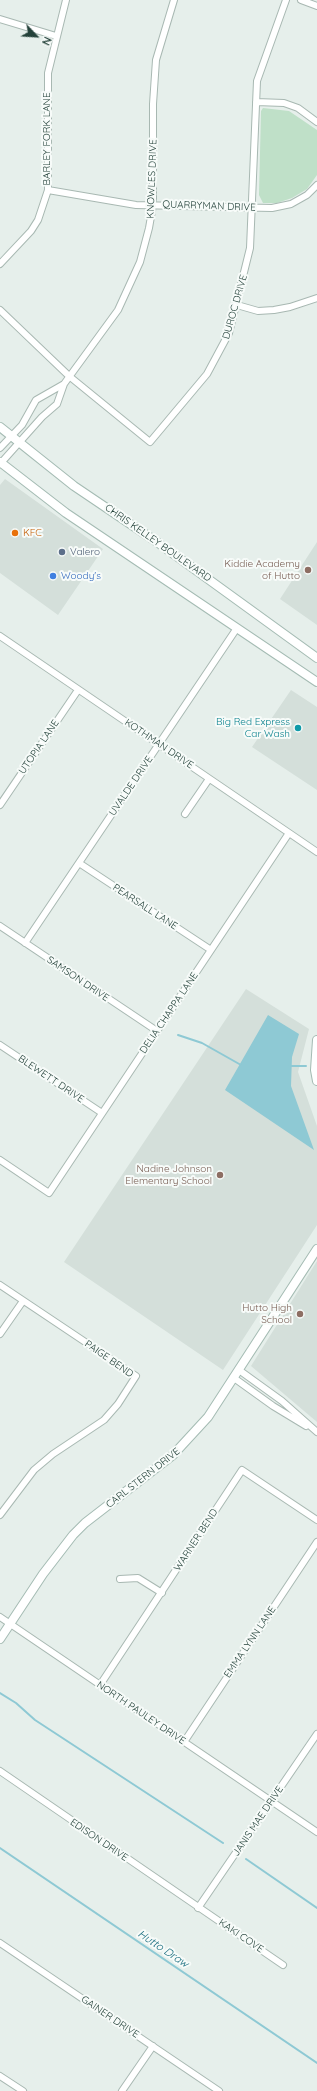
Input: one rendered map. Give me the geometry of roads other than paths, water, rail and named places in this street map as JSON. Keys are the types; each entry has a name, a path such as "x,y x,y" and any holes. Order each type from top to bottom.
{"main road":[{"name":"CHRIS KELLEY BOULEVARD","path":"0,427 19,444 74,486 157,542 317,658"},
{"path":"0,463 66,513 317,682"},
{"path":"317,1040 315,1070 317,1082"},
{"name":"CARL STERN DRIVE","path":"0,1639 43,1574 73,1535 85,1523 160,1466 187,1442 208,1416 234,1378 317,1249"}],"street":[{"name":"BARLEY FORK LANE","path":"0,264 38,220 48,190 48,73 66,0"},
{"name":"KNOWLES DRIVE","path":"0,463 57,404 64,384 69,376 118,310 131,285 140,262 150,228 152,205 153,104 156,60 174,0"},
{"name":"DUROC DRIVE","path":"0,310 69,376 150,442 208,374 229,333 250,248 253,207 257,81 286,0"},
{"path":"301,0 317,6"},
{"path":"0,19 56,36"},
{"path":"256,102 284,103 298,108 317,122"},
{"name":"QUARRYMAN DRIVE","path":"48,190 136,205 272,208 291,204 307,195 317,185"},
{"path":"237,305 258,311 274,310 317,298"},
{"name":"KNOWLES DRIVE","path":"0,448 22,424 36,400 64,384"},
{"name":"UVALDE DRIVE","path":"25,943 237,628"},
{"name":"KOTHMAN DRIVE","path":"0,636 317,852"},
{"name":"UTOPIA LANE","path":"0,804 78,690"},
{"path":"185,814 209,778"},
{"name":"DELIA CHAPPA LANE","path":"0,1160 49,1193 289,833"},
{"name":"PEARSALL LANE","path":"79,863 211,950"},
{"name":"SAMSON DRIVE","path":"0,926 157,1031"},
{"name":"BLEWETT DRIVE","path":"0,1044 102,1113"},
{"name":"PAIGE BEND","path":"0,1285 136,1376 118,1404 104,1420 53,1454 34,1470 0,1515"},
{"path":"0,1334 23,1301"},
{"path":"239,1370 282,1401 317,1433"},
{"path":"234,1378 273,1406 317,1433"},
{"name":"WARNER BEND","path":"100,1685 242,1470 317,1520"},
{"name":"EMMA LYNN LANE","path":"184,1742 317,1542"},
{"path":"120,1579 138,1578 162,1593"},
{"name":"NORTH PAULEY DRIVE","path":"0,1617 317,1832"},
{"name":"JANIS MAE DRIVE","path":"198,1908 317,1734"},
{"name":"EDISON DRIVE","path":"0,1771 198,1908"},
{"name":"KAKI COVE","path":"198,1908 283,1965"},
{"name":"GAINER DRIVE","path":"0,1943 219,2091"},
{"path":"122,2091 153,2046"},
{"path":"0,2076 23,2091"}],"water":[{"path":"268,1015 299,1034 292,1057 291,1086 314,1150 225,1090"}],"waterway":[{"path":"178,1035 202,1043 241,1065"},
{"path":"289,1066 306,1066"},
{"path":"0,1693 16,1703 35,1720 223,1843"},
{"name":"Hutto Draw","path":"0,1848 317,2063"},
{"path":"246,1859 317,1908"}],"place":[{"name":"KFC","path":"15,533"},
{"name":"Valero","path":"62,552"},
{"name":"Kiddie Academy of Hutto","path":"308,570"},
{"name":"Woody's","path":"53,576"},
{"name":"Big Red Express Car Wash","path":"298,728"},
{"name":"Nadine Johnson Elementary School","path":"220,1175"},
{"name":"Hutto High School","path":"300,1314"}]}
